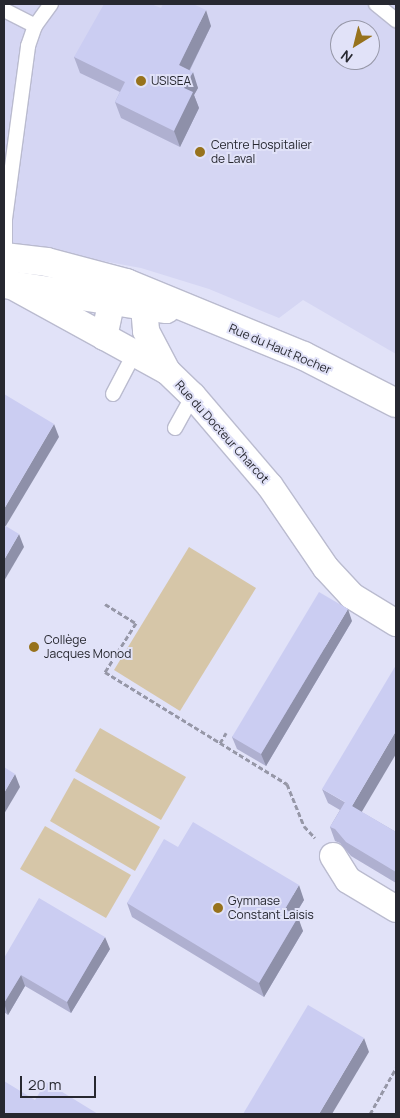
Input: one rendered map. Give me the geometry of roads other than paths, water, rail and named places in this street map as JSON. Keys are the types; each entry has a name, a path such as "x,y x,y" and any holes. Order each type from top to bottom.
{"street":[{"name":"Rue du Haut Rocher","path":"4,257 47,262 119,293 190,311 304,356 396,404"},
{"name":"Rue du Haut Rocher","path":"6,284 119,293"},
{"path":"6,284 104,337 141,331"},
{"name":"Rue du Haut Rocher","path":"119,293 141,331 190,311"},
{"path":"104,337 119,293"},
{"name":"Rue du Docteur Charcot","path":"141,331 167,371 193,396 270,486 326,568 352,596 396,623"},
{"path":"333,856 348,880 396,909"}],"lane":[{"path":"6,284 4,257 6,219 28,46 35,26 51,4"},
{"path":"376,4 396,20"},
{"path":"4,10 35,26"},
{"path":"113,394 141,331"},
{"path":"175,428 193,396"}],"place":[{"name":"USISEA","path":"141,81"},
{"name":"Centre Hospitalier de Laval","path":"200,152"},
{"name":"Collège Jacques Monod","path":"34,647"},
{"name":"Gymnase Constant Laisis","path":"218,908"}]}
